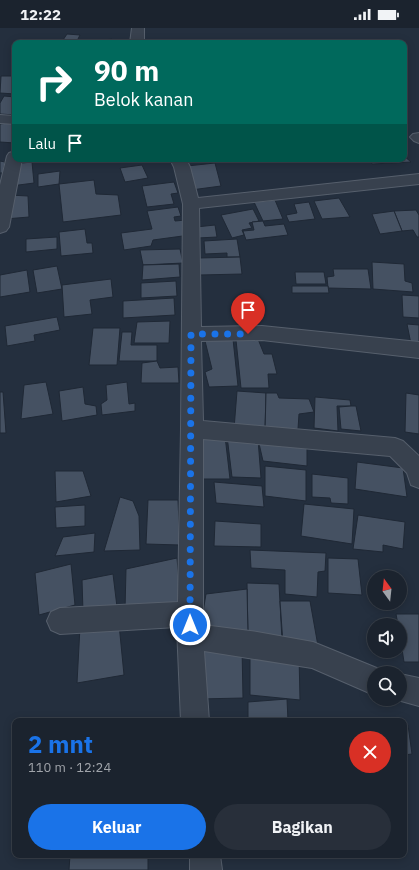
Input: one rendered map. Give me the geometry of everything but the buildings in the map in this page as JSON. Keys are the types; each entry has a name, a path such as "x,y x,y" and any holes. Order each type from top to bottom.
{"street":[{"path":"137,40 138,28"},
{"path":"0,119 12,120"},
{"path":"0,226 13,162"},
{"path":"180,162 191,204 192,429 190,625 196,718"},
{"path":"191,204 419,179"},
{"path":"191,334 262,334 419,350"},
{"path":"192,429 395,447 417,470 419,478"},
{"path":"60,621 190,625 258,645 313,655 367,678"},
{"path":"407,689 419,692"},
{"path":"205,858 206,870"}],"route":[{"path":"190,625 192,429 191,334 248,334"}]}
